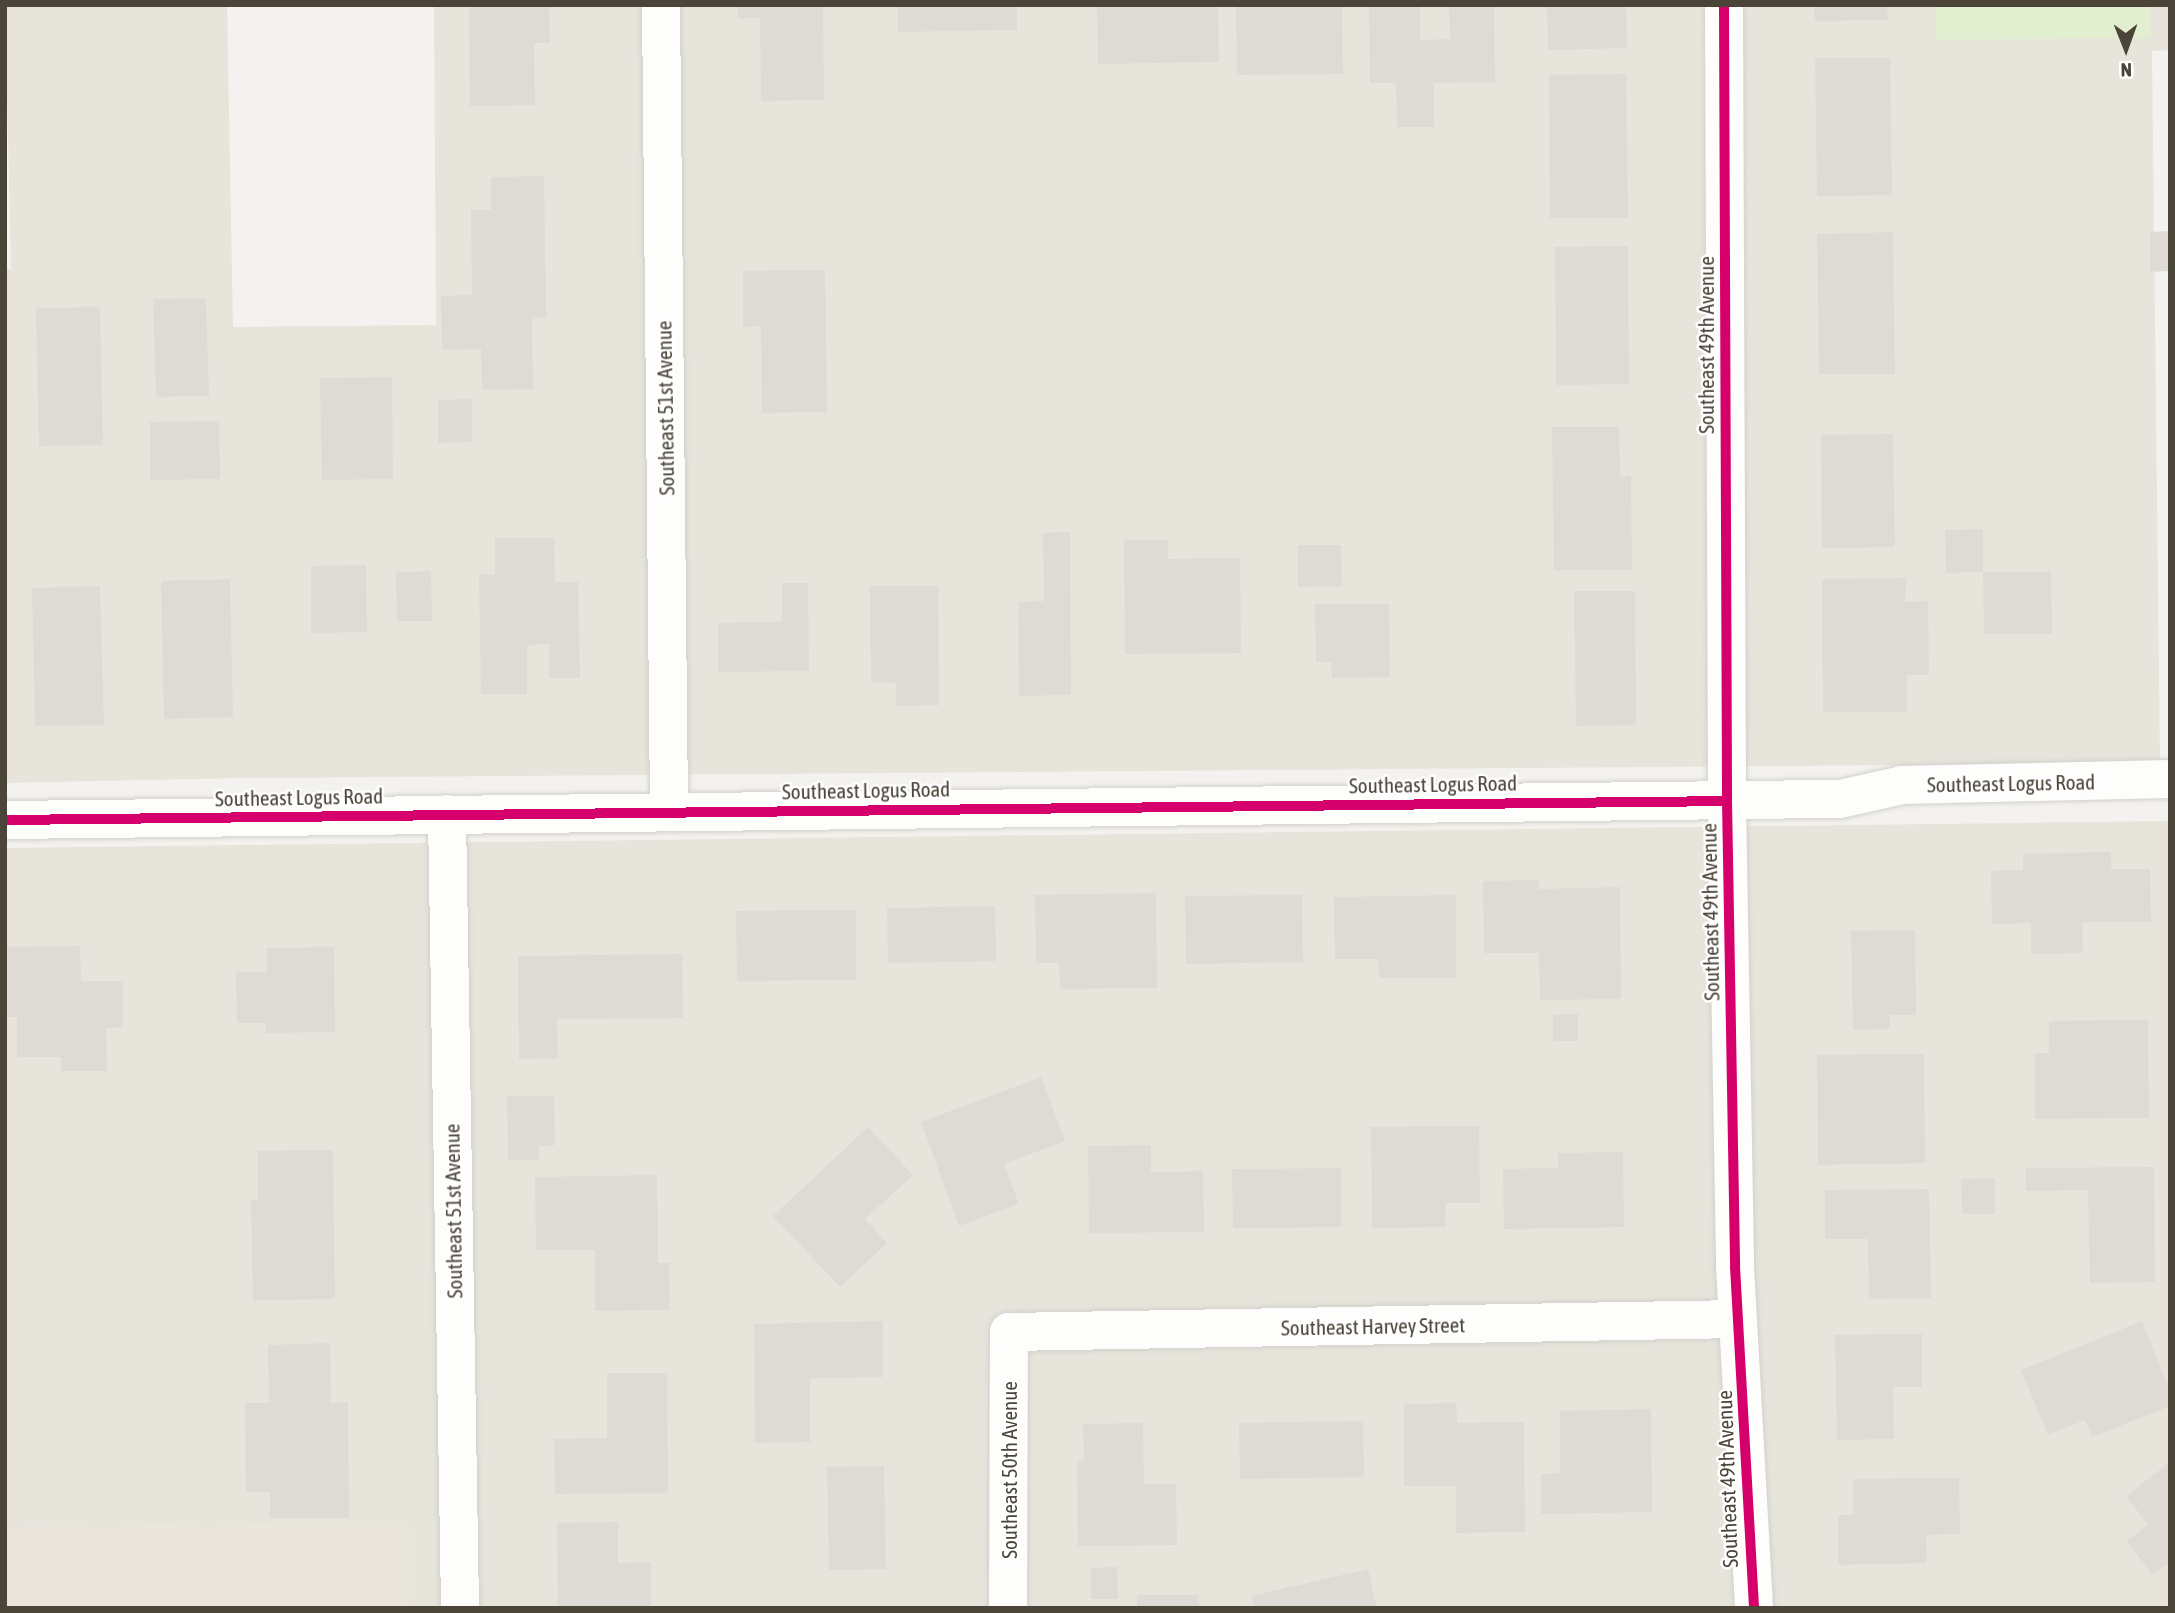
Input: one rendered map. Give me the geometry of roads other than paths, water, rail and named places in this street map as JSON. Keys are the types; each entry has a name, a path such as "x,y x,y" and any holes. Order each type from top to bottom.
{"street":[{"name":"Southeast 51st Avenue","path":"661,5 669,811"},
{"name":"Southeast 49th Avenue","path":"1724,5 1727,801 1737,1319 1754,1608"},
{"name":"Southeast Logus Road","path":"5,820 1840,799 1902,785 2170,779"},
{"name":"Southeast 51st Avenue","path":"447,814 460,1608"},
{"name":"Southeast Harvey Street","path":"1009,1332 1737,1319"},
{"name":"Southeast 50th Avenue","path":"1008,1608 1009,1332"}]}
